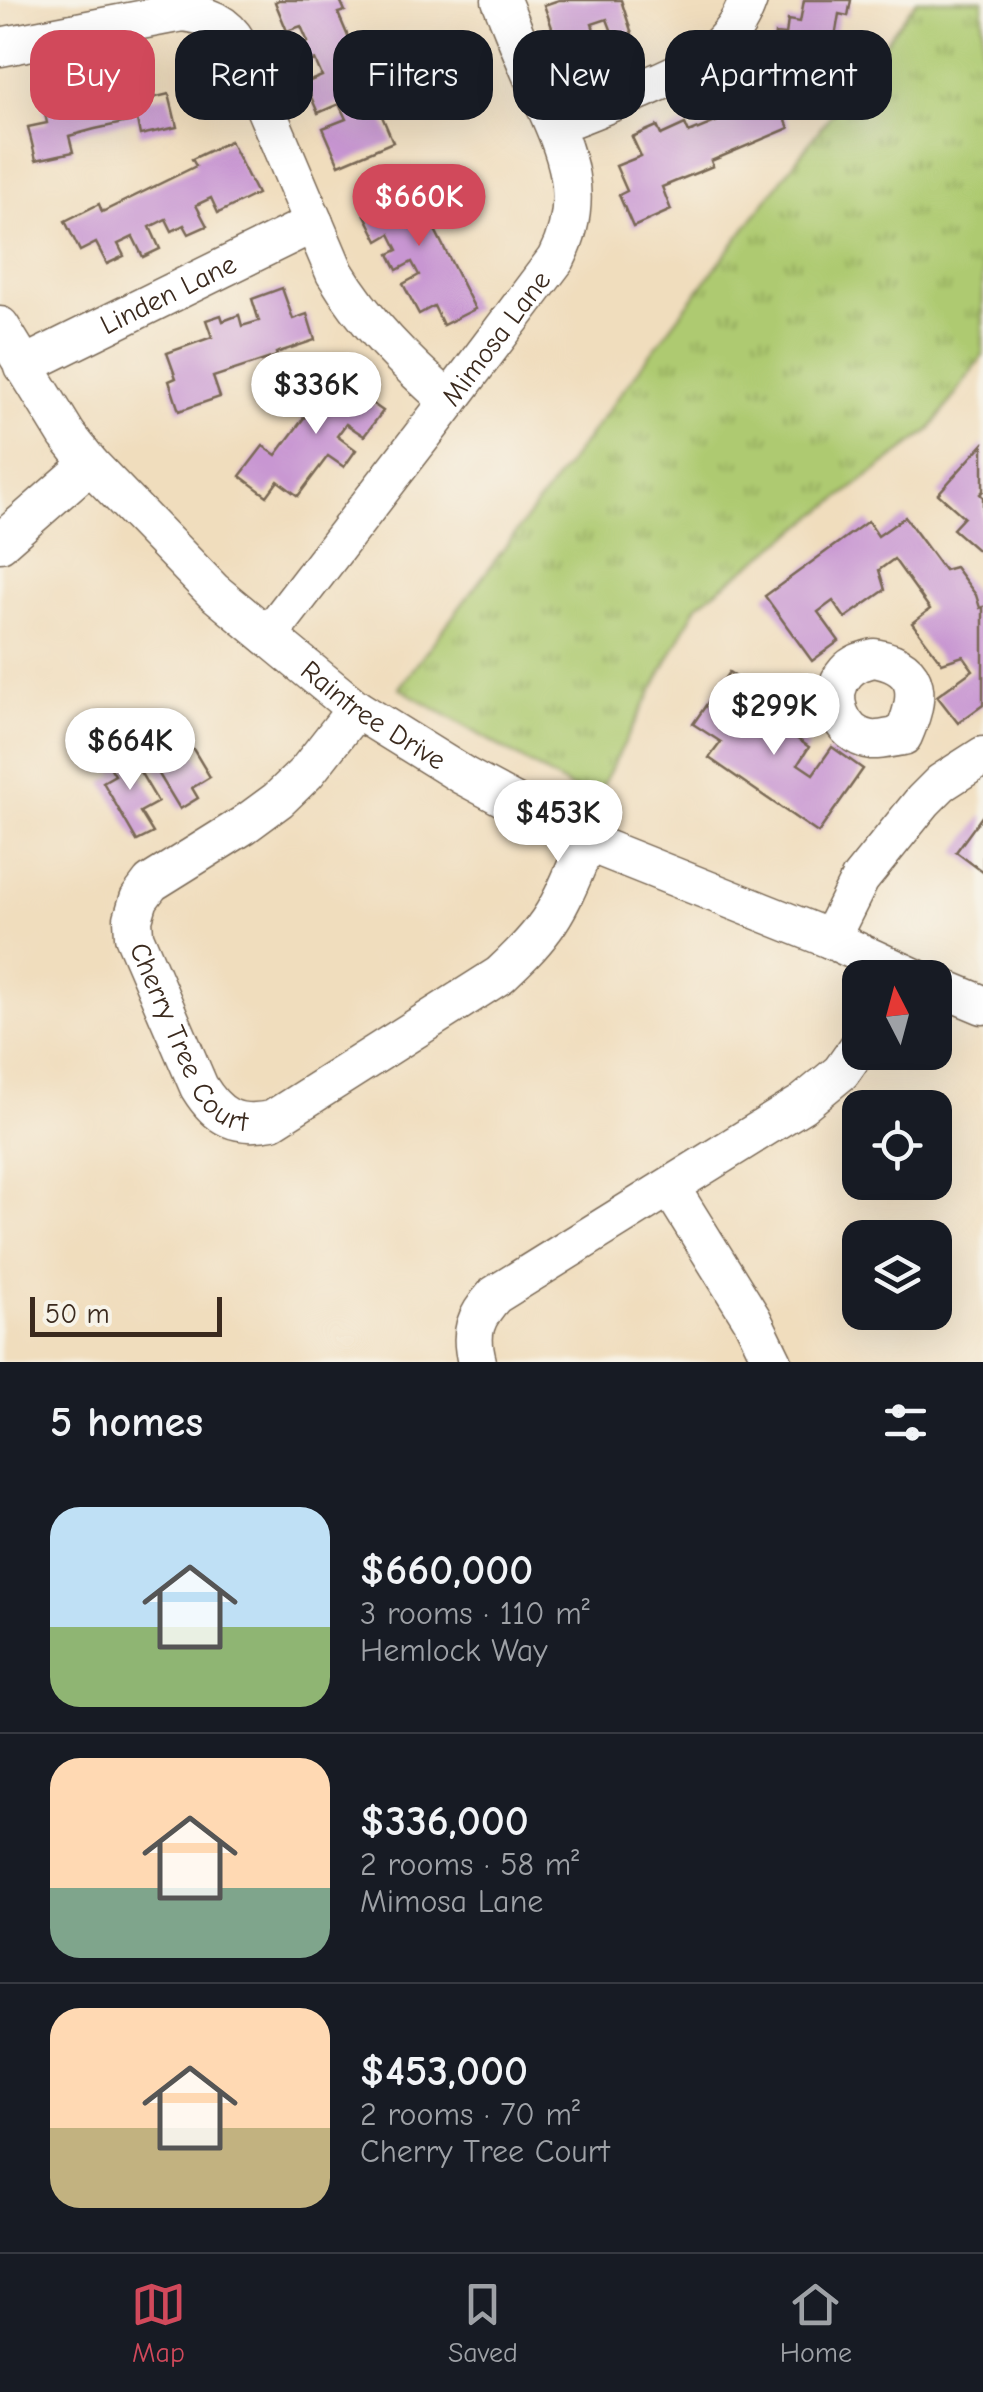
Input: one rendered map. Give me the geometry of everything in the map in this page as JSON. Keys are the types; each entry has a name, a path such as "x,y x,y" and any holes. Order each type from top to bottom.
{"street":[{"name":"Mimosa Lane","path":"268,636 449,401 556,258 566,238 572,184 566,157 501,0"},
{"path":"555,124 694,66 716,50 734,29 748,0"},
{"path":"0,47 182,12 202,14 222,24 238,44 351,301 416,372 449,401"},
{"name":"Linden Lane","path":"23,366 314,223"},
{"name":"Raintree Drive","path":"0,326 67,435 90,464 184,564 356,708 464,776 587,842 830,939 873,960"},
{"path":"0,542 90,464"},
{"name":"Cherry Tree Court","path":"356,708 306,773 278,800 152,883 139,899 134,936 199,1087 222,1114 238,1122 272,1120 500,975 530,947 547,924 587,842"},
{"path":"903,736 941,783"},
{"path":"830,939 860,879 923,801 941,783 983,756"},
{"path":"952,992 983,1005"},
{"path":"477,1362 472,1345 475,1324 496,1295 802,1104 842,1069"},
{"path":"670,1187 752,1318 773,1362"}],"green space":[{"path":"917,0 983,0 983,355 930,430 697,605 594,801 399,688 827,120 892,120 892,33"}],"building":[{"path":"340,0 345,11 338,13 345,30 333,30 333,107 318,113 313,101 313,80 322,76 313,61 313,30 303,30 301,26 287,30 275,2"},
{"path":"559,0 621,0 631,30 611,30 607,19 592,24 594,30 553,30 544,5"},
{"path":"804,0 851,0 848,16 839,14 836,30 787,30 788,20 800,22"},
{"path":"169,94 177,127 140,135 137,120 155,120 155,97"},
{"path":"46,120 137,120 69,136 73,152 36,160 28,127 47,123"},
{"path":"343,120 384,120 393,142 339,165 323,128"},
{"path":"720,120 786,120 789,128 662,187 671,210 633,227 619,195 627,191 616,166 641,156 632,137 657,126 661,135 685,124 689,133"},
{"path":"230,141 257,194 218,213 211,198 196,205 207,226 189,234 184,225 172,231 166,219 150,227 160,249 143,257 133,237 118,244 124,256 107,264 96,243 80,251 65,221 99,204 102,212 196,166 192,159"},
{"path":"412,172 430,210 426,212 475,309 443,325 434,306 419,314 403,284 419,275 412,262 397,270 389,254 398,250 390,234 378,241 363,211 381,202 375,191"},
{"path":"282,288 293,319 307,314 315,340 213,377 220,397 179,411 169,381 176,378 167,353 212,337 206,320 221,315 223,321 239,315 242,326 259,321 252,299"},
{"path":"342,367 370,387 363,397 383,411 364,436 346,424 337,436 356,450 344,467 328,456 298,496 278,481 267,496 240,476 263,446 276,455"},
{"path":"983,444 983,555 953,529 964,517 938,494"},
{"path":"905,517 944,570 955,567 976,595 980,608 983,607 983,705 958,723 937,696 973,670 963,656 942,663 912,623 930,609 894,559 879,570 885,590 845,618 833,601 818,612 839,641 812,661 765,596 868,521 878,536"},
{"path":"729,672 757,692 737,721 754,734 766,717 809,747 798,764 813,774 832,747 863,769 818,833 709,758 721,742 693,724"},
{"path":"181,729 210,777 192,788 198,798 180,809 145,751"},
{"path":"126,748 158,802 140,812 153,833 137,841 103,782 115,775 106,760"},
{"path":"983,815 983,872 956,852"}]}
